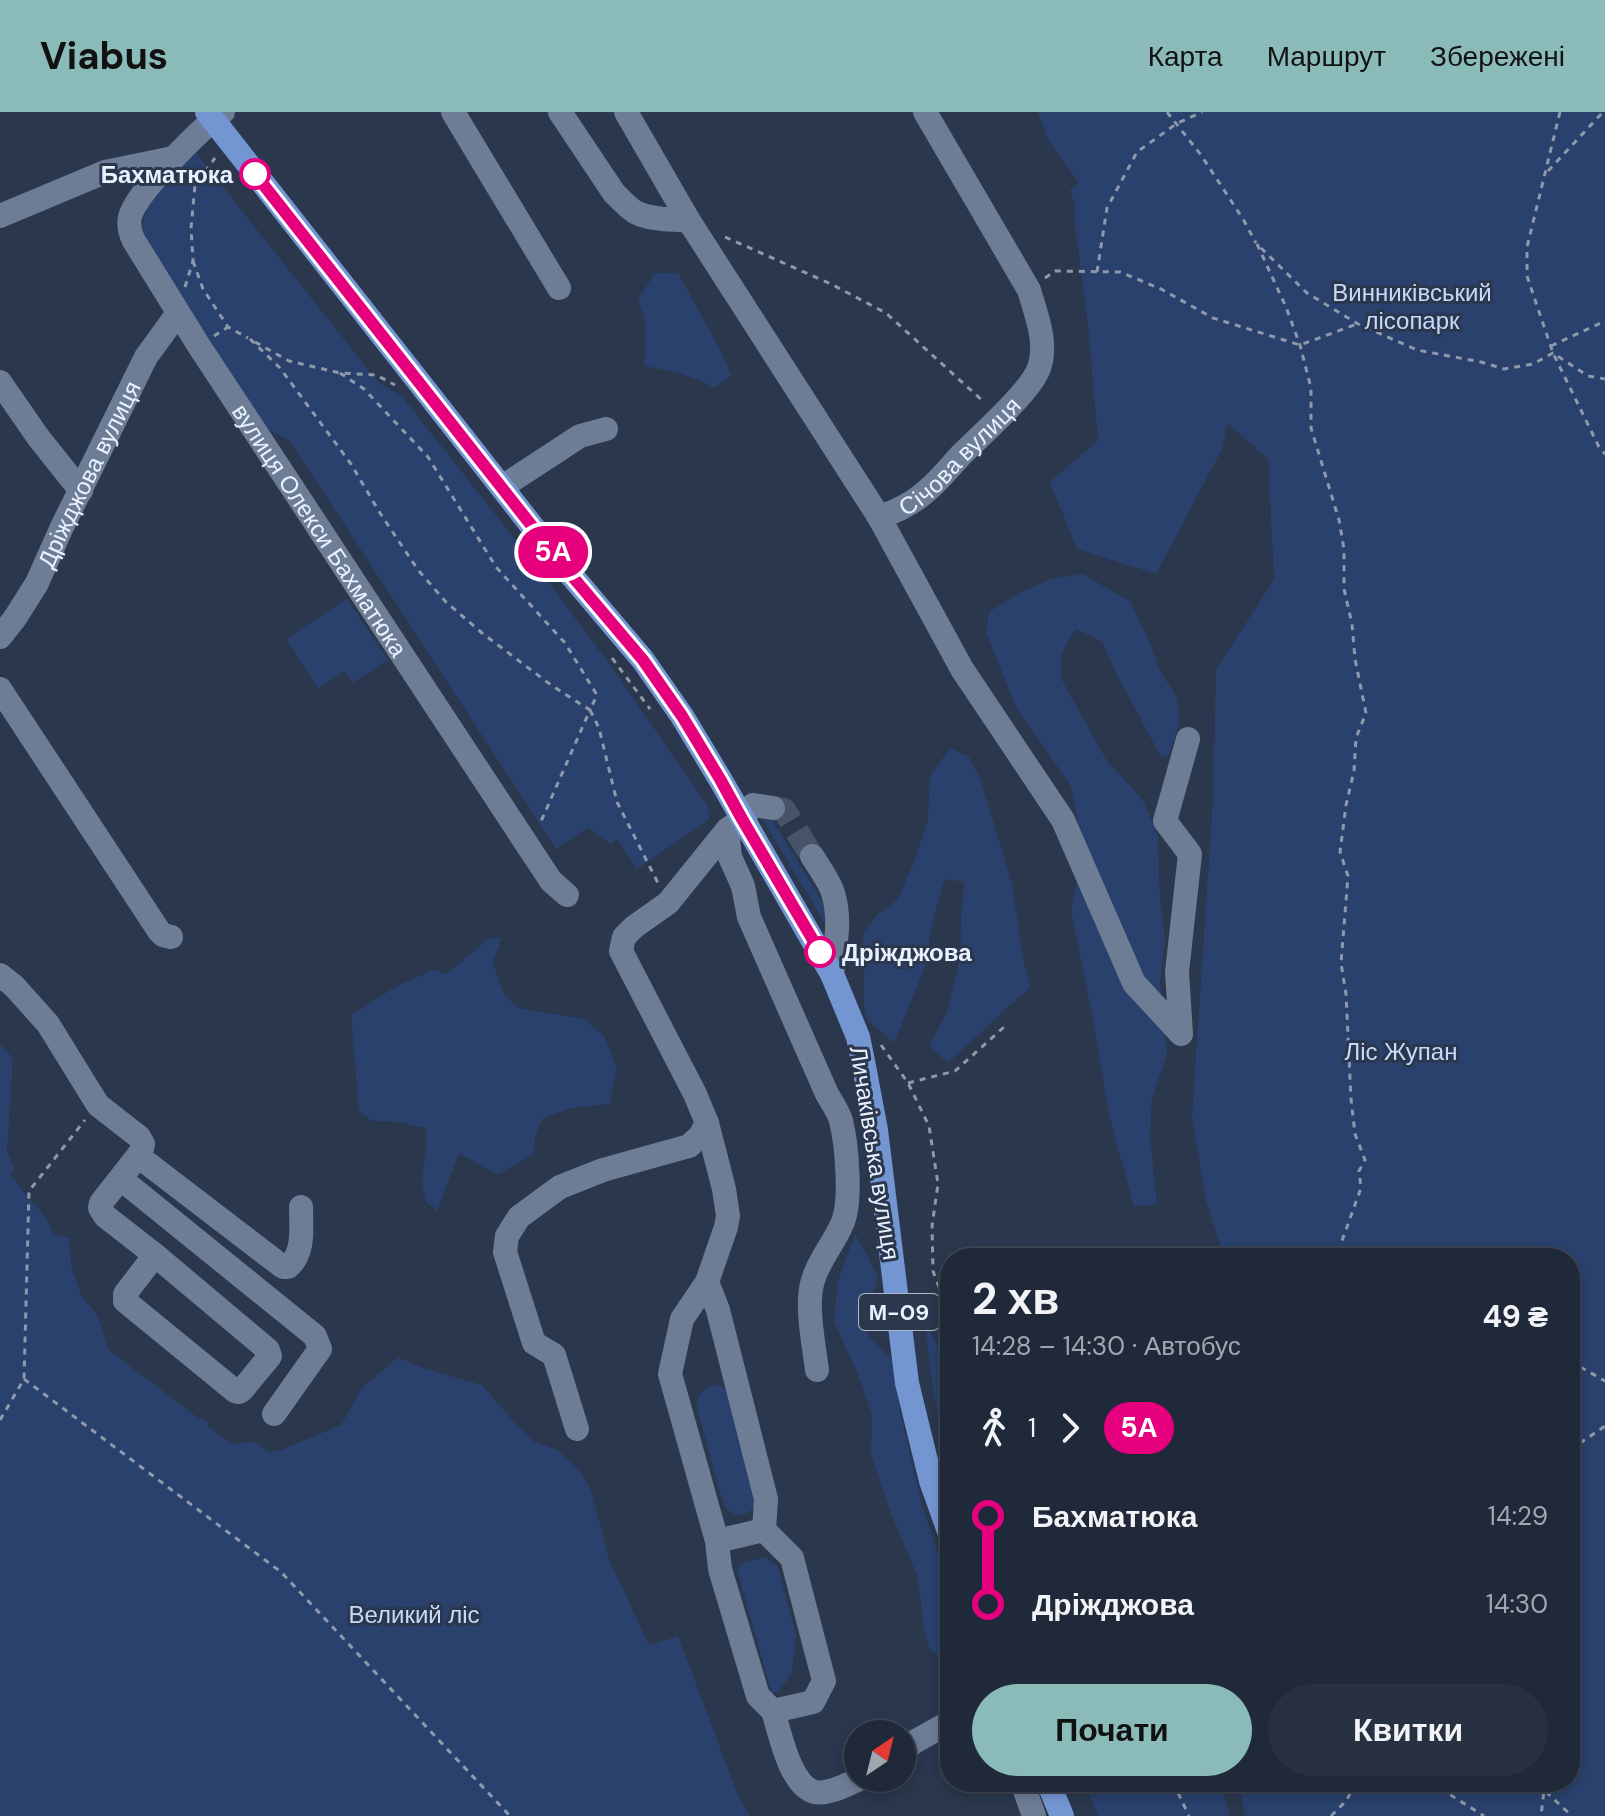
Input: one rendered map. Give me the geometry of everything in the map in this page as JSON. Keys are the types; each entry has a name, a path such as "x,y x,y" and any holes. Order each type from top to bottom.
{"main road":[{"name":"Личаківська вулиця","path":"214,115 561,563 643,660 720,779 734,825 832,974 858,1037 876,1130 907,1383 940,1506"},
{"path":"1052,1792 1062,1816"}],"street":[{"path":"453,112 559,288"},
{"path":"560,112 614,193 625,204 649,217 689,221"},
{"name":"Січова вулиця","path":"626,112 689,221 879,517 903,508 924,494 1028,385 1039,367 1042,340 1029,290 925,112"},
{"name":"вулиця Олекси Бахматюка","path":"214,115 138,200 129,223 134,241 178,313 551,881 567,895"},
{"path":"0,216 105,172 173,158"},
{"name":"Дріжджова вулиця","path":"5,619 37,583 146,357 178,313"},
{"path":"0,382 81,491"},
{"path":"502,487 580,436 606,429"},
{"path":"879,517 962,669 1063,820 1134,983 1181,1034 1177,972 1190,854 1165,821 1188,739"},
{"path":"0,689 159,931 171,937"},
{"path":"773,808 753,805 668,903 624,937 621,951 695,1094 707,1123 724,1189 728,1216 707,1282 682,1319 670,1374 717,1541 720,1569 758,1696 773,1711 795,1776 816,1792 844,1785"},
{"path":"734,825 730,857 743,886 749,917 827,1094 841,1118 848,1208 812,1286 811,1324 817,1370"},
{"path":"812,856 831,888 836,905 838,922 832,974"},
{"path":"0,975 48,1024 98,1105 139,1137 143,1144 141,1152 101,1203 100,1208 105,1216 155,1255 268,1350 270,1356 242,1390 235,1391 125,1301 125,1294 155,1255"},
{"path":"577,1429 554,1355 534,1343 505,1252 507,1236 519,1217 560,1187 603,1170 689,1146 700,1136 707,1123"},
{"path":"138,1156 283,1267 292,1265 298,1254 301,1207"},
{"path":"121,1179 315,1336 320,1349 274,1414"},
{"path":"707,1282 718,1310 766,1499 764,1530 792,1558 824,1681 813,1702 773,1711"},
{"path":"717,1541 764,1530"},
{"path":"916,1741 940,1728"},
{"path":"1026,1792 1034,1816"}],"path":[{"path":"1167,112 1201,155 1243,219 1286,307 1311,388 1311,428 1339,520 1344,549 1344,589 1366,713 1356,738 1354,771 1340,852 1348,876 1341,963 1346,994 1355,1134 1365,1160 1359,1171 1361,1188 1339,1248"},
{"path":"1097,272 1107,208 1137,152 1176,124 1202,112"},
{"path":"1560,112 1527,247 1527,276 1553,353 1605,454"},
{"path":"1546,174 1603,112"},
{"path":"216,156 195,185 191,228 193,261 203,289 228,327 289,361 340,373 376,375 400,388"},
{"path":"723,236 831,284 886,313 1001,414"},
{"path":"1257,244 1307,293 1358,324 1417,350 1504,369 1533,364 1553,353"},
{"path":"178,313 193,261"},
{"path":"1029,290 1055,271 1120,272 1161,289 1213,318 1300,345 1358,324"},
{"path":"1551,346 1605,321"},
{"path":"250,339 280,368 351,464 418,570 446,602 551,685 590,710 599,728 617,802 668,903"},
{"path":"1553,353 1588,376 1605,379"},
{"path":"340,373 364,389 428,457 496,567 565,643 597,695 539,825"},
{"path":"908,1083 955,1071 1004,1027"},
{"path":"858,1037 883,1046 908,1083 929,1126 938,1184 932,1226 933,1271 940,1290"},
{"path":"0,1420 24,1379 29,1191 98,1105"},
{"path":"1580,1367 1605,1381"},
{"path":"24,1379 281,1572 510,1816"},
{"path":"1580,1443 1605,1426"},
{"path":"1178,1792 1189,1816"},
{"path":"1331,1816 1351,1792"},
{"path":"1446,1792 1484,1816"},
{"path":"1541,1816 1544,1792"},
{"path":"1546,1792 1572,1816"}],"green space":[{"name":"Ліс Жупан","path":"1038,112 1605,112 1605,1816 1245,1816 1241,1792 1580,1792 1580,1248 1221,1248 1205,1197 1192,1115 1213,799 1216,670 1274,579 1268,459 1228,424 1220,453 1156,574 1077,549 1050,482 1098,440 1075,206 1070,190 1079,184 1047,138"},
{"path":"196,153 378,382 401,395 544,576 707,805 710,819 637,869 617,839 611,844 588,828 556,849 290,441 261,426 144,236 143,219 153,200 174,173"},
{"path":"655,273 678,273 723,355 731,375 715,388 681,374 644,366 646,324 638,299"},
{"path":"1083,574 1131,602 1159,669 1176,696 1180,720 1169,755 1161,757 1102,642 1076,629 1061,654 1062,680 1107,761 1143,800 1158,836 1160,902 1165,940 1160,981 1167,1054 1152,1098 1150,1136 1157,1205 1134,1206 1109,1115 1071,911 1083,850 1071,786 1017,709 986,633 989,612 1019,593 1051,579"},
{"path":"347,599 388,660 353,683 344,671 318,688 286,639"},
{"path":"950,748 969,757 980,778 1012,884 1030,987 948,1063 929,1046 948,1010 960,956 964,882 945,879 933,920 925,967 894,1043 867,1020 863,933 876,916 898,899 928,819 930,776"},
{"path":"757,810 770,816 817,893 825,907 827,927"},
{"path":"502,937 493,962 504,994 518,1008 584,1019 605,1037 617,1069 609,1104 571,1108 542,1119 535,1137 534,1153 498,1175 459,1153 437,1211 426,1202 422,1181 426,1128 372,1121 359,1111 351,1015 397,986 433,970 447,974 488,939"},
{"name":"Великий ліс","path":"0,1044 13,1058 7,1150 14,1168 11,1176 46,1218 54,1234 69,1238 72,1270 83,1299 97,1314 109,1350 197,1417 207,1421 208,1426 232,1444 252,1441 269,1452 341,1425 362,1388 398,1357 423,1368 482,1385 535,1442 558,1450 579,1470 591,1490 609,1559 649,1645 678,1636 739,1798 750,1816 0,1816"},
{"path":"855,1234 878,1276 867,1334 892,1360 921,1502 940,1558 940,1656 930,1650 918,1578 890,1511 871,1454 872,1415 858,1374 834,1322 838,1281"},
{"path":"926,1324 940,1351 940,1425 934,1392"},
{"path":"715,1384 723,1387 733,1399 757,1497 755,1508 735,1516 726,1508 720,1492 697,1408 701,1393"},
{"path":"765,1557 778,1567 796,1635 792,1673 780,1690 772,1694 737,1570 742,1563"},
{"path":"1088,1792 1223,1792 1230,1816 1098,1816"}],"tunnel":[{"path":"773,808 784,810 812,856"}],"bus line":[{"name":"5А","path":"255,174 561,563 643,660 682,716 820,952"}],"place":[{"name":"Бахматюка","path":"255,174"},
{"name":"Дріжджова","path":"820,952"}],"park label":[{"name":"Винниківський лісопарк","path":"1412,306"}]}
